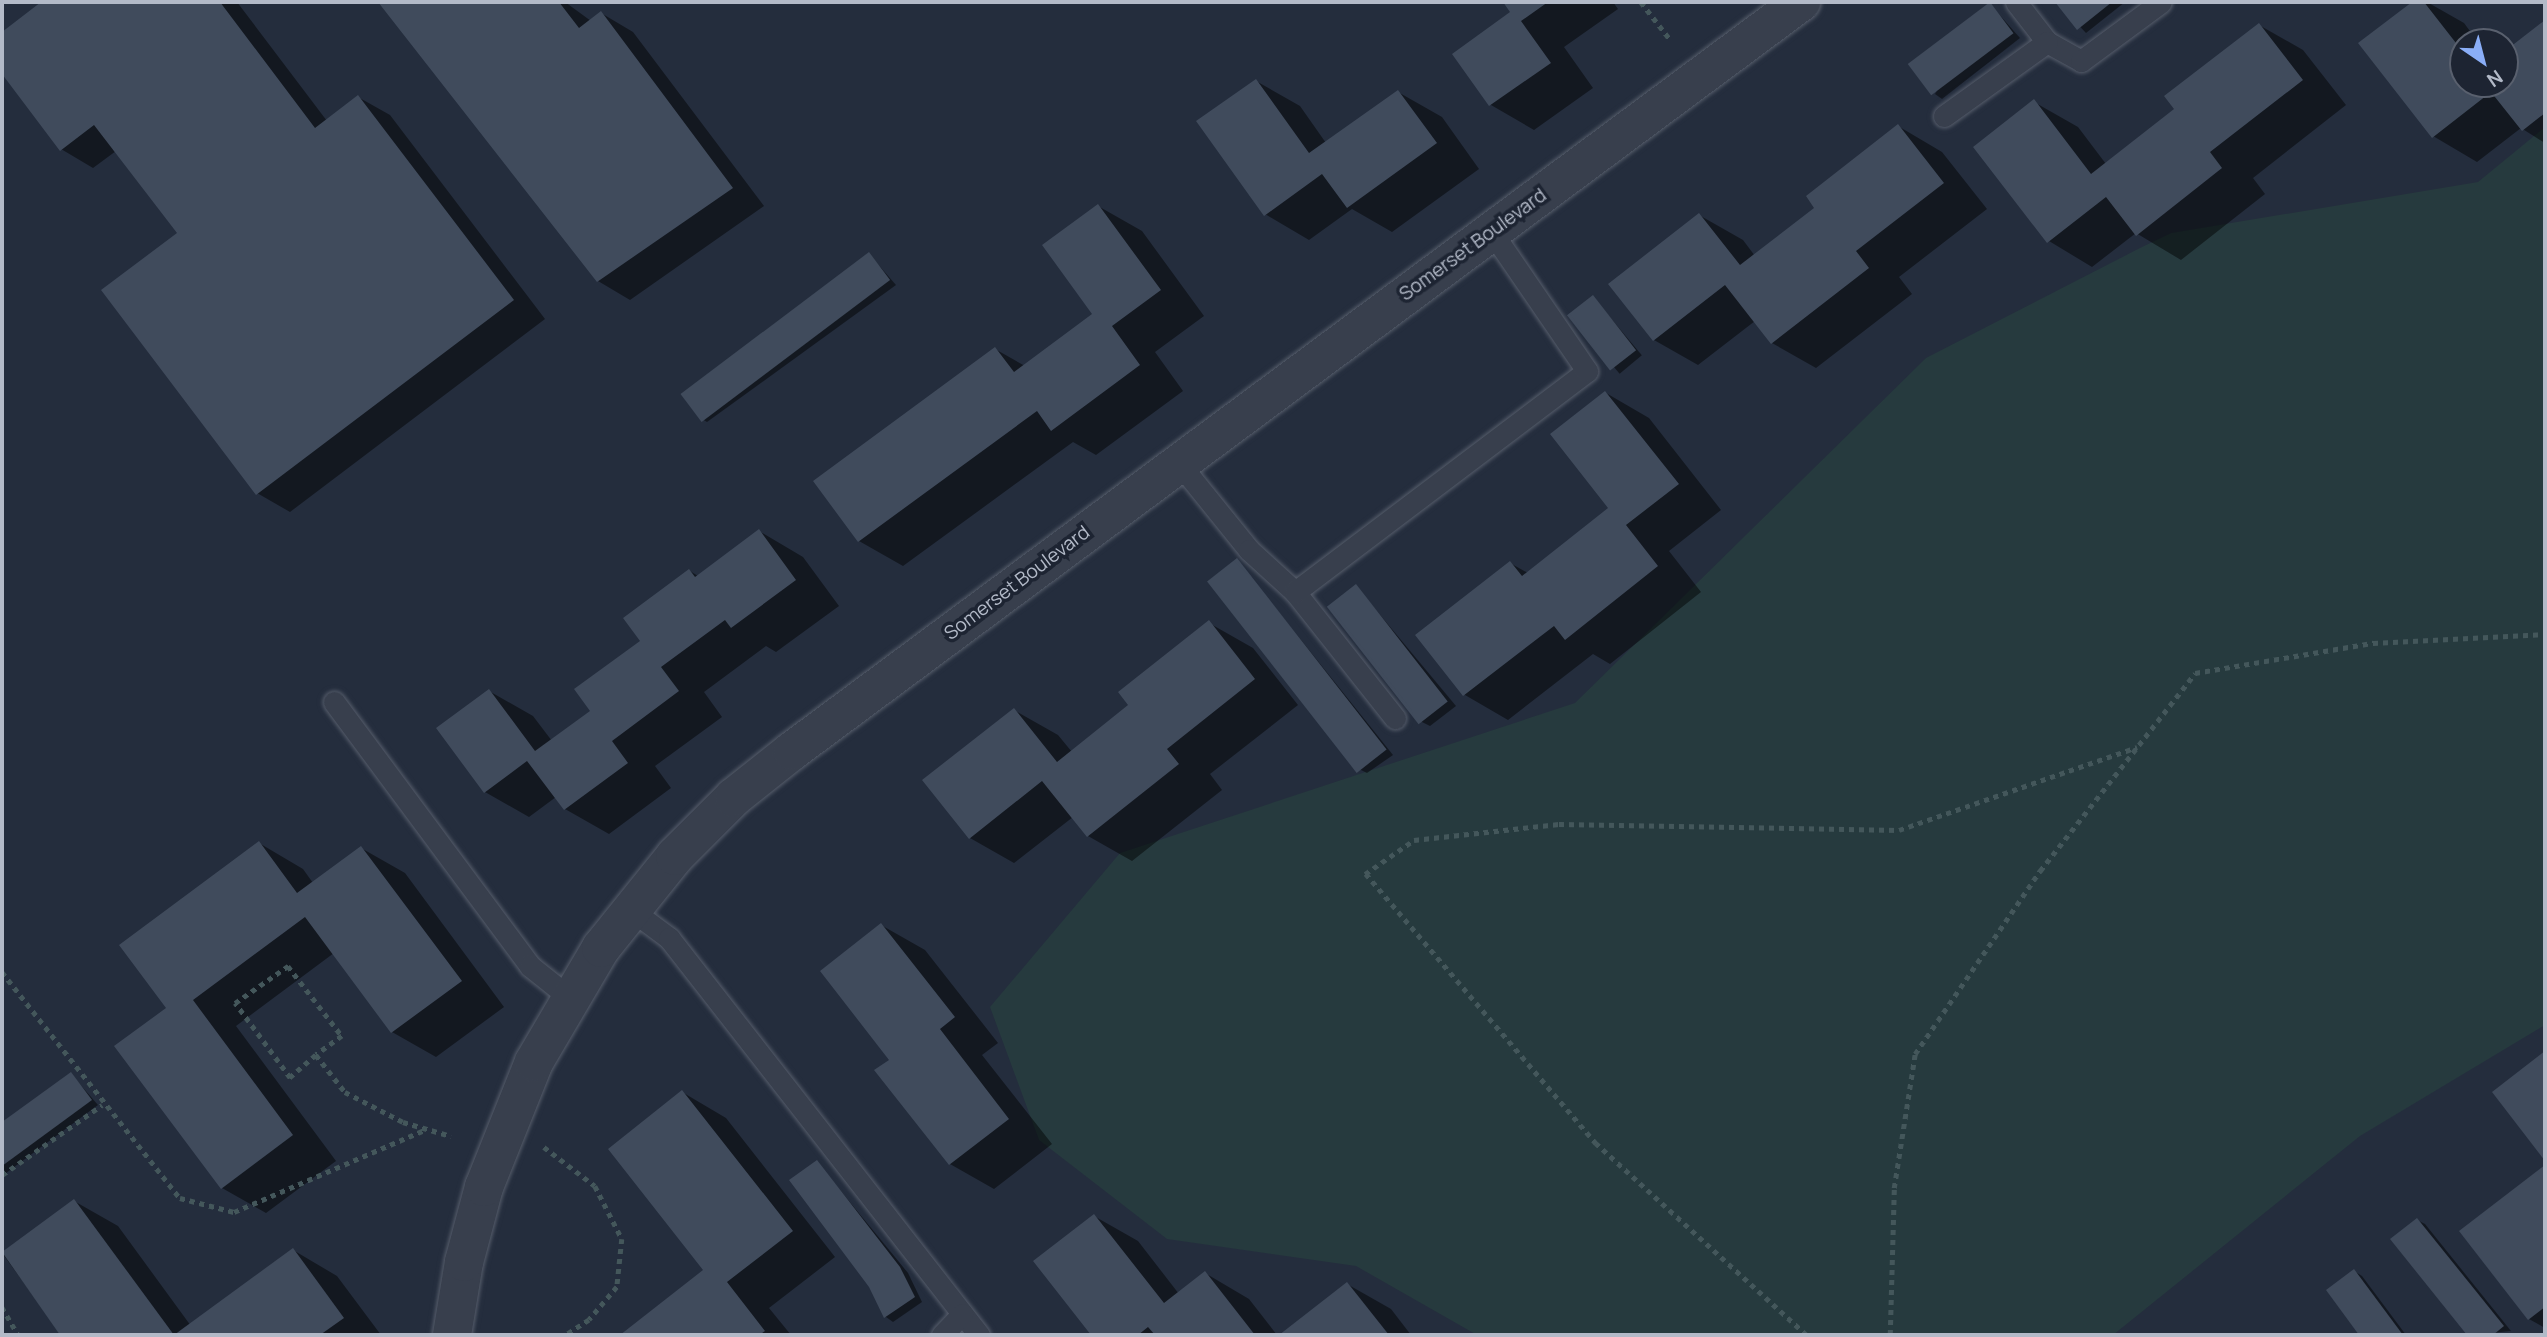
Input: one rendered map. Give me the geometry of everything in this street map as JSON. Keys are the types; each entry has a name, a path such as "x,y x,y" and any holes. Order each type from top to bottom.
{"street":[{"name":"Somerset Boulevard","path":"452,1335 464,1262 484,1187 508,1122 569,997 630,909 675,856 754,782 1178,462 1801,2"}],"lane":[{"path":"2016,2 2047,42 2081,61 2161,2"},
{"path":"1944,116 2047,42"},
{"path":"1295,592 1587,371 1492,232"},
{"path":"1178,462 1249,550 1295,592 1395,718"},
{"path":"334,702 530,966 569,997"},
{"path":"630,909 670,939 979,1335"},
{"path":"942,1335 962,1314"}],"path":[{"path":"1641,2 1669,38"},
{"path":"1890,1335 1894,1188 1915,1054 2040,871 2195,673 2373,643 2545,634"},
{"path":"1806,1335 1596,1144 1365,874 1413,840 1559,824 1899,830 2137,747"},
{"path":"288,966 342,1037 316,1055 290,1078 235,1003 288,966"},
{"path":"2,972 103,1105 180,1198 233,1212 424,1130"},
{"path":"316,1055 345,1092 424,1130 452,1136"},
{"path":"2,1175 103,1105"},
{"path":"544,1147 595,1186 622,1239 617,1287 589,1320 566,1335"},
{"path":"2,1307 18,1335"}],"green space":[{"path":"2545,127 2545,1025 2360,1136 2113,1335 1477,1335 1356,1266 1167,1239 1039,1140 990,1007 1120,853 1575,703 1926,358 2140,248 2171,233 2478,182"}],"building":[{"path":"41,2 220,2 315,128 358,95 514,300 256,495 101,290 177,233 94,125 60,151 2,74 2,32"},
{"path":"378,2 559,2 579,28 601,11 733,188 597,282"},
{"path":"1503,2 1548,2 1521,21 1551,63 1489,106 1452,54 1510,12"},
{"path":"1990,2 2013,33 1931,95 1908,64"},
{"path":"2055,2 2112,2 2077,30"},
{"path":"2412,2 2424,2 2449,34 2449,98 2483,98 2432,138 2358,43"},
{"path":"2545,20 2545,113 2522,131 2496,98 2519,98 2519,40"},
{"path":"2259,23 2303,80 2210,152 2222,168 2136,236 2106,197 2047,243 1973,147 2034,99 2091,174 2174,109 2164,96"},
{"path":"1256,79 1309,153 1398,90 1437,143 1347,208 1322,174 1264,216 1196,121"},
{"path":"1898,124 1944,183 1856,251 1869,268 1771,344 1725,285 1653,341 1608,284 1699,213 1740,265 1814,208 1806,196"},
{"path":"1098,204 1161,290 1112,326 1140,365 1051,431 1037,411 858,542 813,481 995,347 1014,372 1092,314 1042,245"},
{"path":"869,252 890,280 702,422 681,394"},
{"path":"1593,295 1636,350 1610,370 1567,315"},
{"path":"1605,391 1679,484 1626,525 1658,566 1565,640 1554,626 1463,696 1415,635 1510,561 1522,576 1608,508 1550,434"},
{"path":"759,529 796,580 731,628 725,620 661,667 679,691 612,741 628,763 564,810 527,761 484,793 436,728 489,689 535,751 590,711 574,689 640,641 623,618 689,569 695,577"},
{"path":"1237,558 1387,749 1357,773 1207,581"},
{"path":"1356,584 1448,701 1419,724 1327,607"},
{"path":"1209,620 1255,679 1167,749 1179,764 1087,837 1042,781 969,839 922,780 1014,708 1057,762 1128,705 1118,692"},
{"path":"259,841 297,893 361,846 462,981 391,1033 305,917 193,1000 293,1135 221,1189 114,1046 166,1008 119,945"},
{"path":"881,923 955,1017 940,1029 1009,1119 949,1165 874,1070 889,1060 820,971"},
{"path":"2545,1051 2545,1161 2492,1092"},
{"path":"71,1072 92,1100 2,1166 2,1122"},
{"path":"682,1090 793,1231 727,1282 765,1331 759,1335 620,1335 703,1270 608,1149"},
{"path":"817,1160 900,1267 915,1297 884,1318 869,1287 789,1180"},
{"path":"2545,1165 2545,1307 2528,1320 2459,1231"},
{"path":"74,1199 174,1335 60,1335 2,1252"},
{"path":"1094,1214 1164,1303 1205,1271 1255,1335 1155,1335 1148,1327 1138,1335 1091,1335 1033,1261"},
{"path":"2417,1218 2504,1326 2493,1335 2467,1335 2390,1239"},
{"path":"293,1248 344,1318 320,1335 174,1335"},
{"path":"2354,1269 2403,1335 2359,1335 2326,1290"},
{"path":"1347,1282 1389,1335 1279,1335"}]}
